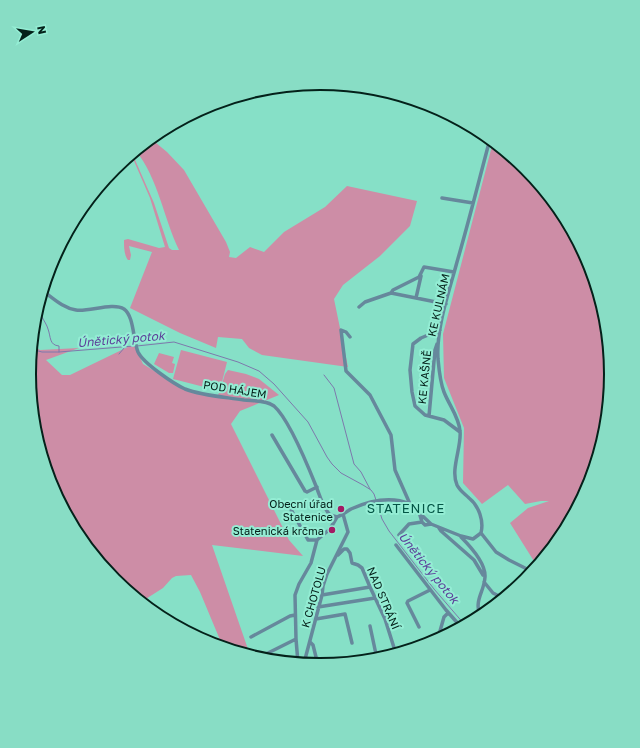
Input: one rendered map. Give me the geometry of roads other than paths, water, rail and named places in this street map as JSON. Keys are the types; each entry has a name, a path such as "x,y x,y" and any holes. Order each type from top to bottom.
{"street":[{"name":"KE KULNÁM","path":"481,533 483,527 477,507 456,484 455,468 460,432 459,424 444,392 440,375 438,341 454,272 474,203 488,146"},
{"path":"442,198 474,203"},
{"path":"416,298 424,267 454,272"},
{"path":"359,307 365,302 391,293 392,290 416,279 421,275"},
{"path":"391,293 446,304"},
{"name":"POD HÁJEM","path":"48,294 63,306 73,310 83,311 115,307 122,308 128,314 135,342 141,356 170,380 186,389 226,397 265,402 272,405 287,423 317,488 323,505 332,517 337,517"},
{"path":"350,337 346,332 341,330 346,371 370,395 391,435 394,470 410,504 431,524 461,536 473,539"},
{"path":"440,330 421,338 413,344 410,370 415,406 425,415 444,420 460,432"},
{"name":"KE KAŠNĚ","path":"429,416 435,350 438,341"},
{"path":"272,434 305,491 307,492 317,488"},
{"path":"297,657 295,595 299,584 311,563 317,540 330,529 337,517 352,509 380,500 393,500 410,504"},
{"path":"289,506 308,540 317,540"},
{"path":"418,511 422,522"},
{"name":"K CHOTOLU","path":"306,657 323,586 334,558 348,532 343,514"},
{"path":"399,535 409,524 422,522 425,525 431,524"},
{"path":"439,528 441,532 474,560 485,577"},
{"path":"473,539 481,533 496,552 526,569"},
{"path":"461,536 474,550 484,571 485,577 478,605 479,609"},
{"path":"473,539 474,550"},
{"path":"396,545 457,623"},
{"name":"NAD STRÁNÍ","path":"334,558 344,549 347,549 350,553 352,563 362,568 385,619 394,648"},
{"path":"484,582 493,593 498,595"},
{"path":"322,595 370,587"},
{"path":"418,627 407,603 408,601 430,590"},
{"path":"318,607 375,598"},
{"path":"440,631 444,617 448,613"},
{"path":"316,619 345,614 352,643"},
{"path":"251,637 290,616 295,615"},
{"path":"370,626 376,653"},
{"path":"267,653 296,640"},
{"path":"310,642 313,645 316,658"}],"waterway":[{"path":"42,317 48,328 53,344 59,346 59,352"},
{"name":"Únětický potok","path":"137,346 174,342 238,362 259,371 274,384 308,422 332,464 341,473 371,490 376,500"},
{"name":"Únětický potok","path":"37,351 59,352 134,346"},
{"name":"Únětický potok","path":"119,354 125,347"},
{"path":"324,375 334,388 354,464 361,472 370,489"},
{"name":"Únětický potok","path":"377,503 382,519 389,531 434,589 461,620"}],"place":[{"name":"Obecní úřad Statenice","path":"341,509"},
{"name":"Statenická krčma","path":"332,530"}],"district":[{"name":"STATENICE","path":"406,508"}]}
